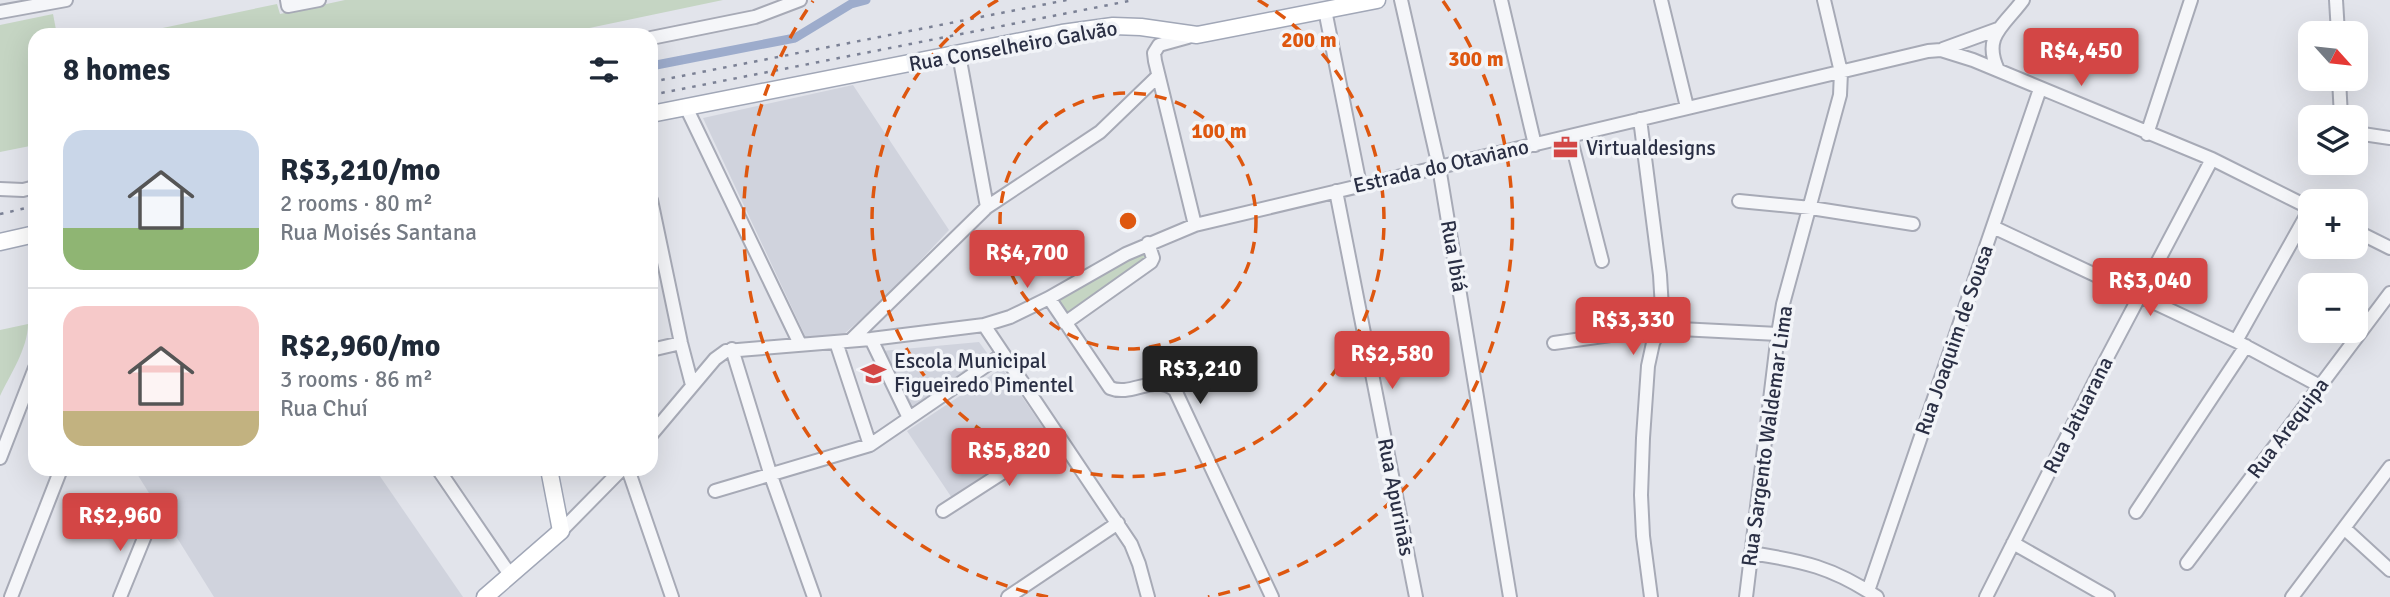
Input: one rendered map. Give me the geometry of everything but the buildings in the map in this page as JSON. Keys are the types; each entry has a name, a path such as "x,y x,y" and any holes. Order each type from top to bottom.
{"main road":[{"name":"Rua Conselheiro Galvão","path":"658,113 1062,33 1113,26 1196,35 1377,0"},
{"path":"0,242 28,236"},
{"path":"499,589 561,531 550,476"}],"street":[{"path":"0,12 66,0"},
{"path":"287,0 288,6 319,0"},
{"path":"658,37 755,18 800,0"},
{"name":"Rua Ibiá","path":"1401,0 1439,167 1510,597"},
{"path":"1501,0 1535,145"},
{"path":"1661,0 1687,107"},
{"path":"1824,0 1841,72"},
{"path":"1998,70 1991,47 1998,29 2023,0"},
{"path":"2147,134 2191,0"},
{"path":"2336,0 2337,21"},
{"path":"1325,10 1360,185"},
{"path":"1941,50 1998,29"},
{"path":"1195,225 1157,78 1156,49 1165,42 1196,35"},
{"name":"Estrada do Otaviano","path":"732,349 871,339 984,325 1010,317 1148,243 1195,225 1908,54 1941,50 1998,70 2212,159 2298,202"},
{"path":"959,55 987,207"},
{"name":"Rua Sargento Waldemar Lima","path":"1746,597 1783,304 1837,106 1841,72"},
{"path":"851,340 987,207 1100,132 1157,78"},
{"name":"Rua Joaquim de Sousa","path":"1872,594 2039,89"},
{"path":"686,107 800,344"},
{"path":"1640,119 1662,309 1660,328 1648,366 1641,495 1651,597"},
{"path":"2368,135 2390,138"},
{"path":"1570,136 1601,261"},
{"name":"Rua Jatuarana","path":"1986,597 2212,159"},
{"path":"0,189 28,189"},
{"name":"Rua Apurinãs","path":"1336,191 1416,597"},
{"path":"1739,201 1811,208 1913,224"},
{"path":"1993,227 2241,344 2319,386"},
{"path":"2136,512 2241,344 2298,232"},
{"path":"658,233 692,385"},
{"path":"2368,237 2390,248"},
{"path":"1065,323 1151,262 1153,258 1148,243"},
{"name":"Rua Arequipa","path":"2188,564 2390,293"},
{"path":"1049,298 1110,388 1119,390 1160,382 1175,390 1272,597"},
{"path":"984,325 1118,523 1139,564 1148,597"},
{"path":"1554,343 1660,328 1778,334"},
{"path":"871,339 909,418"},
{"path":"836,342 870,444"},
{"path":"658,348 681,343"},
{"path":"658,426 715,359 732,349 771,476 814,597"},
{"path":"715,491 870,444 1003,354"},
{"path":"0,458 28,386"},
{"path":"943,511 1058,437"},
{"path":"2292,597 2390,467"},
{"path":"11,597 58,476"},
{"path":"442,476 499,589"},
{"path":"561,531 615,476"},
{"path":"630,476 672,597"},
{"path":"120,597 150,521"},
{"path":"1008,597 1118,523"},
{"path":"2344,528 2390,570"},
{"path":"2013,543 2108,597"},
{"path":"1751,553 1805,561 1845,578 1872,594"}],"shaded area":[{"path":"853,85 949,230 885,298 844,334 808,342 703,118"},
{"path":"979,342 990,357 910,410 882,351"},
{"path":"1002,368 1047,433 952,498 907,431"},
{"path":"138,476 380,476 463,597 214,597"}],"green space":[{"path":"345,0 723,0 589,28 162,28 277,4 280,14"},
{"path":"53,14 56,28 28,28 28,146 0,152 0,25"},
{"path":"1147,250 1151,259 1068,318 1055,296"},
{"path":"28,324 22,352 0,396 0,330"}],"waterway":[{"path":"658,65 795,38 851,4 866,0"}],"railway":[{"path":"658,81 1067,0"},
{"path":"658,94 1134,0"},
{"path":"0,214 28,208"}],"place":[{"name":"Virtualdesigns","path":"1566,148"},
{"name":"Escola Municipal Figueiredo Pimentel","path":"874,373"}]}
